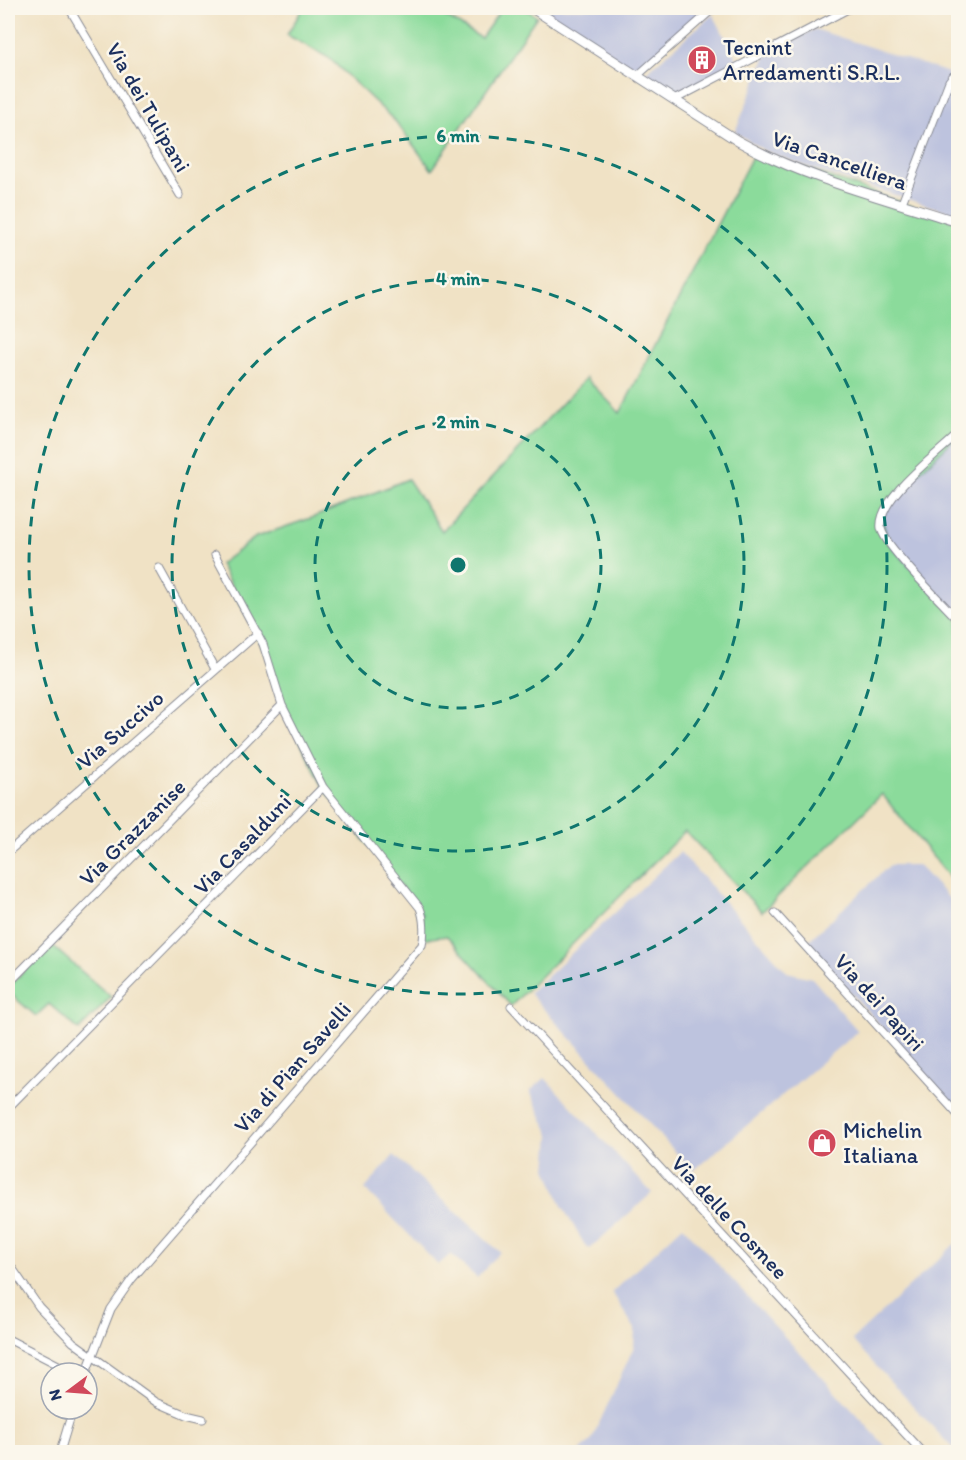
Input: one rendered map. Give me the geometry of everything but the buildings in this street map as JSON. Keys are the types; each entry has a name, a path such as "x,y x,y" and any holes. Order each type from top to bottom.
{"street":[{"name":"Via dei Tulipani","path":"69,8 180,195"},
{"name":"Via Cancelliera","path":"532,8 738,141 765,156 796,169 958,222"},
{"path":"637,76 714,8"},
{"path":"674,100 850,8"},
{"path":"902,203 949,81 952,76 958,74"},
{"path":"958,434 892,498 882,518 881,527 888,543 958,620"},
{"name":"Via Casalduni","path":"8,1108 323,787 282,705 258,633 215,555"},
{"path":"159,568 215,669"},
{"name":"Via Succivo","path":"8,852 258,633"},
{"name":"Via Grazzanise","path":"8,984 282,705"},
{"name":"Via di Pian Savelli","path":"91,1361 111,1309 132,1279 422,945 423,917 420,908 323,787"},
{"name":"Via dei Papiri","path":"775,913 958,1115"},
{"name":"Via delle Cosmee","path":"511,1006 922,1452"},
{"path":"8,1262 43,1312 68,1337 156,1402 186,1415 203,1419"},
{"path":"8,1339 51,1361"},
{"path":"60,1452 69,1421"}],"shaded area":[{"path":"539,8 708,8 637,72"},
{"path":"713,14 739,63 675,96 643,75"},
{"path":"815,29 958,76 958,215 822,172 765,151 735,132 767,53"},
{"path":"958,435 958,619 888,543 882,518 892,498"},
{"path":"680,852 787,972 812,978 858,1031 693,1171 529,993"},
{"path":"890,865 918,865 958,908 958,1112 806,943"},
{"path":"545,1078 652,1193 590,1248 586,1247 562,1206 547,1169 550,1135 530,1091"},
{"path":"394,1155 500,1252 477,1278 451,1254 438,1265 365,1189"},
{"path":"683,1226 891,1452 579,1452 591,1441 634,1347 635,1329 612,1292"},
{"path":"958,1241 958,1452 956,1452 852,1340"}],"green space":[{"path":"303,8 432,8 481,38 502,8 523,8 537,16 432,170 396,122 329,58 287,35"},
{"path":"755,151 958,222 958,435 892,498 882,518 888,543 958,619 958,888 882,794 762,912 685,831 511,1006 447,936 423,939 422,914 323,787 282,705 267,655 220,564 256,537 314,517 408,479 442,531 586,378 620,413"},
{"path":"50,944 111,997 79,1030 49,1004 36,1016 8,992 8,988"}],"place":[{"name":"Tecnint Arredamenti S.R.L.","path":"702,60"},
{"name":"Michelin Italiana","path":"822,1143"}]}
